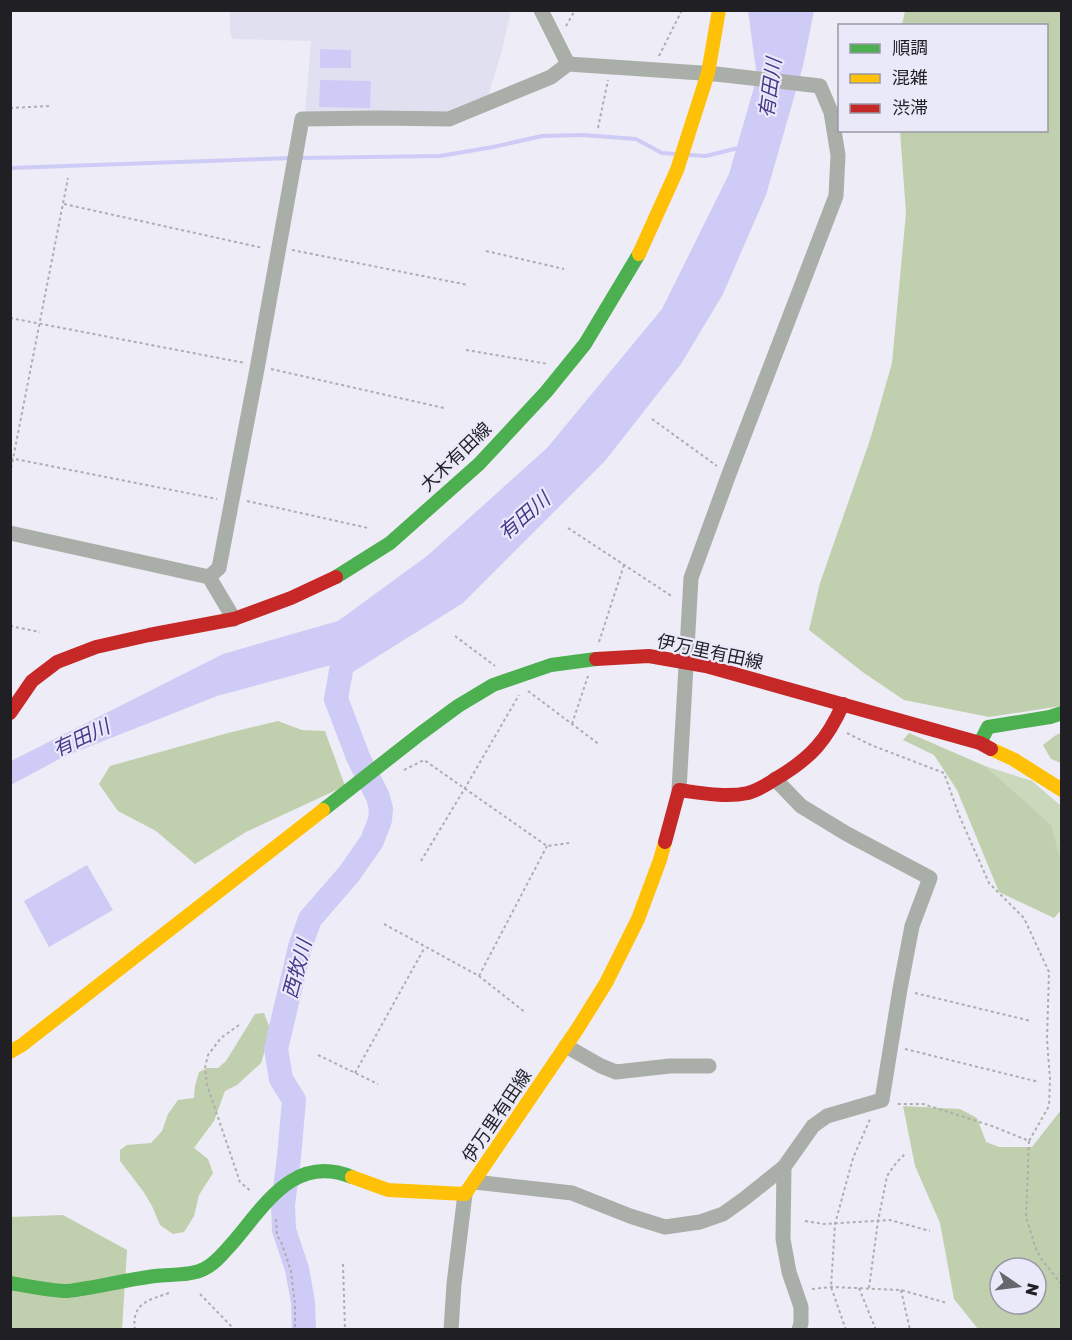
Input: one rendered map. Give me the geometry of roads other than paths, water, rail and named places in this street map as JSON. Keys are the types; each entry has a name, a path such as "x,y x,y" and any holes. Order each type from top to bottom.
{"main road":[{"name":"大木有田線","path":"11,712 32,681 57,662 96,647 234,619 291,598 333,579 390,543 479,464 546,392 585,344 640,252 677,170 708,73 719,10"},
{"name":"伊万里有田線","path":"10,1052 134,959 458,706 493,686 551,665 649,656 717,668 980,744 1013,759 1062,790"},
{"path":"679,790 718,796 749,793 775,779 820,746 834,726 843,704"},
{"path":"980,744 988,727 1062,713"},
{"name":"伊万里有田線","path":"470,1188 606,983 638,919 660,860 679,790"},
{"path":"10,1282 66,1291 196,1272 217,1260 277,1190 297,1177 310,1172 343,1173 388,1190 470,1188"}],"street":[{"path":"541,10 568,64"},
{"path":"208,577 219,568 302,119 448,119 551,77 568,64 708,73 820,86 831,112 838,155 836,196 691,578 679,790"},
{"path":"10,533 208,577 234,619"},
{"path":"451,1329 454,1284 470,1188 572,1193 665,1227 700,1222 723,1214 784,1167 813,1126 827,1116 878,1105 912,926 930,878 847,834 801,806 775,779"},
{"path":"566,1046 601,1066 616,1071 670,1066 709,1066"},
{"path":"784,1167 783,1239 789,1272 801,1307 799,1329"}],"water":[{"name":"有田川","path":"748,11 814,11 803,66 766,195 723,294 681,364 605,461 463,603 340,680 331,665 217,696 63,757 11,785 11,761 223,654 338,621 427,556 547,448 662,309 729,174 757,77"},
{"path":"320,49 351,50 351,68 320,68"},
{"path":"320,80 371,81 370,108 319,107"},
{"path":"87,865 113,910 49,947 24,901"}],"waterway":[{"path":"300,158 440,156 542,136 582,135 636,139 662,153 676,154"},
{"path":"690,155 706,156 738,148"},
{"path":"10,168 292,158"},
{"name":"西牧川","path":"304,1330 303,1302 297,1269 284,1230 283,1205 294,1100 281,1079 276,1049 300,947 310,919 349,874 372,841 380,820 381,809 336,699 345,648"}]}
